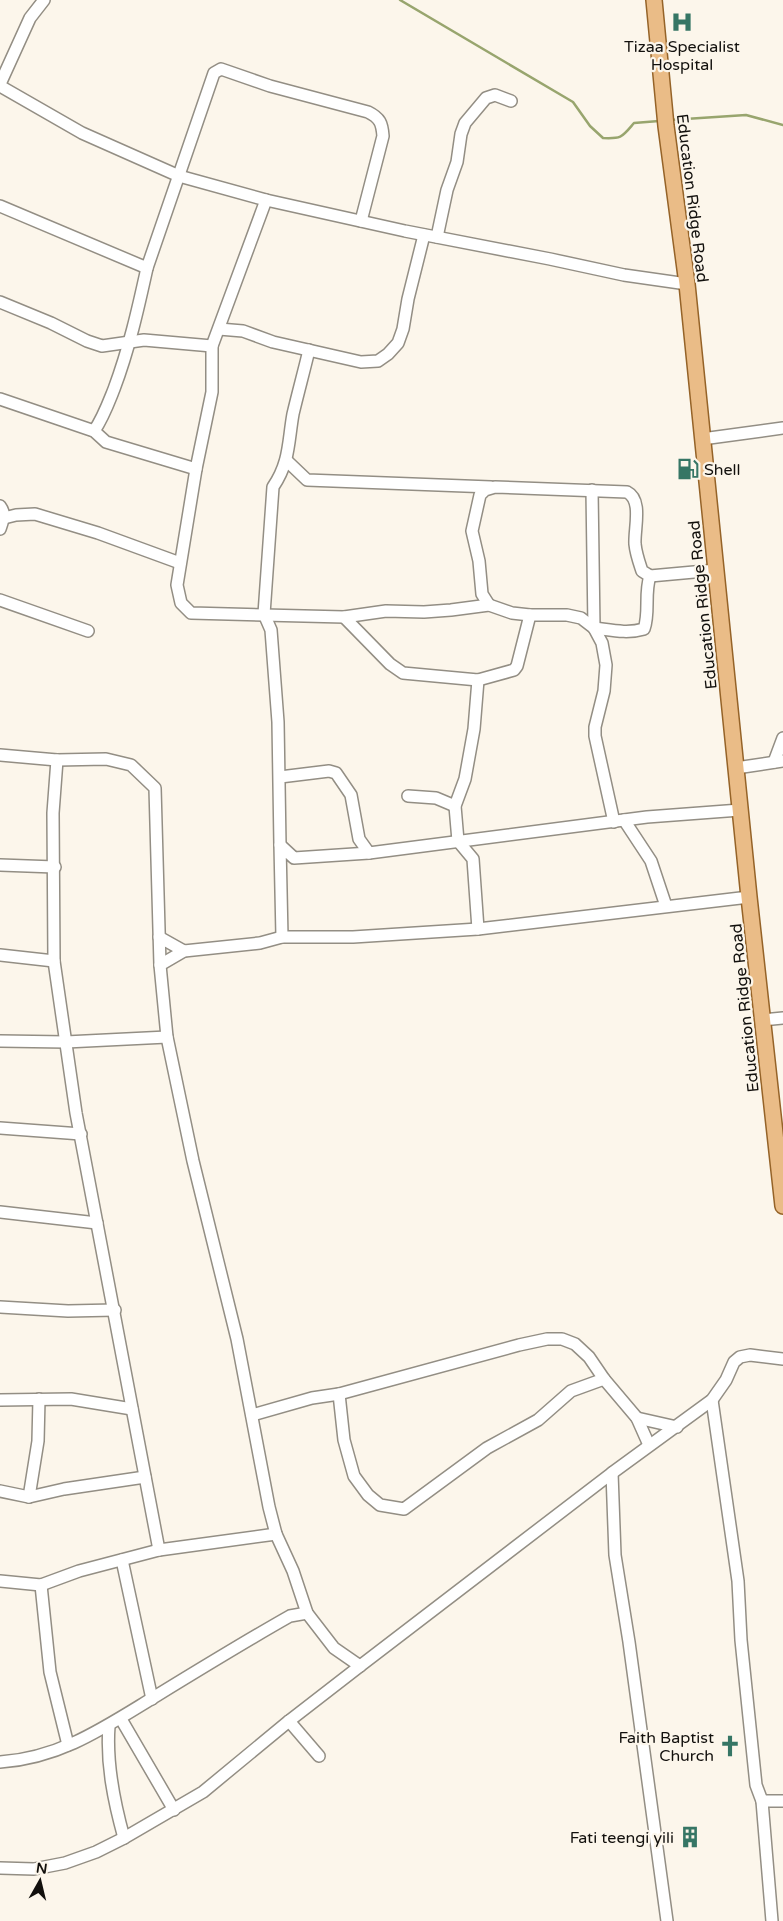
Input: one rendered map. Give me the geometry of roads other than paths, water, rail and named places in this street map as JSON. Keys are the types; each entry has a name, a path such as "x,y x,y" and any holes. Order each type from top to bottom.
{"main road":[{"name":"Education Ridge Road","path":"654,0 666,126 686,284 762,1020 783,1201"}],"street":[{"path":"44,0 30,18 0,85 82,133 179,176 266,200 361,222 624,275 686,284"},
{"path":"94,431 102,418 130,341 147,268 214,73 217,70 226,69 270,86 368,112 378,117 382,124 383,136 361,222"},
{"path":"437,237 450,177 457,162 461,134 465,123 486,98 495,95 511,101"},
{"path":"266,200 212,346 212,392 196,469 180,563 177,585 180,603 191,613 344,617 386,611 424,612 489,605 512,613 547,614 581,618 594,628 602,643 606,665 604,691 595,728 595,736 619,821 651,861 666,906"},
{"path":"0,206 147,268"},
{"path":"219,329 243,331 273,342 361,362 378,361 398,343 403,329 408,299 424,235"},
{"path":"0,302 102,346 144,340 212,346"},
{"path":"282,937 278,722 271,630 264,614 273,487 282,474 286,460 293,415 309,350"},
{"path":"0,398 94,431 106,442 196,469"},
{"path":"702,439 783,428"},
{"path":"286,460 307,480 616,491 631,494 636,512 635,544 642,571 650,576 716,570"},
{"path":"489,605 482,594 479,561 472,531 480,495 485,490 495,487"},
{"path":"592,490 594,628"},
{"path":"0,506 3,511 2,524"},
{"path":"2,524 16,515 35,514 98,533 180,563"},
{"path":"594,628 621,632 634,632 644,629 648,619 647,587 650,576"},
{"path":"0,600 88,631"},
{"path":"344,617 390,664 403,673 478,680 514,670 517,666 530,615"},
{"path":"478,680 471,746 465,779 455,806 458,841 473,858 478,929"},
{"path":"736,768 779,762 783,738"},
{"path":"0,755 58,760 106,760 131,765 155,788 160,965 168,1037 192,1162 237,1338 269,1507 276,1534 293,1571 306,1613 334,1648 360,1666"},
{"path":"58,760 53,813 54,962 76,1113 159,1550"},
{"path":"280,777 329,771 336,773 351,795 359,839 369,853"},
{"path":"408,796 436,798 455,806"},
{"path":"280,845 294,858 369,853 619,821 740,810"},
{"path":"0,866 54,867"},
{"path":"160,965 184,951 260,943 282,937 353,937 478,929 749,897"},
{"path":"159,937 184,951"},
{"path":"0,955 54,962"},
{"path":"762,1020 783,1018"},
{"path":"0,1041 66,1042 168,1037"},
{"path":"0,1128 81,1134"},
{"path":"0,1212 97,1223"},
{"path":"0,1306 68,1311 114,1310"},
{"path":"252,1415 547,1339 562,1339 574,1344 589,1357 604,1379 637,1418 649,1445"},
{"path":"0,1868 34,1869 65,1863 96,1852 174,1810 203,1792 289,1721 360,1666 649,1445 677,1427 712,1400 726,1380 734,1362 740,1357 750,1355 783,1359"},
{"path":"339,1394 344,1440 354,1476 368,1495 380,1505 404,1509 488,1448 538,1420 571,1390 604,1379"},
{"path":"29,1497 38,1441 39,1399"},
{"path":"0,1400 70,1399 132,1409"},
{"path":"712,1400 738,1581 741,1640 756,1785 762,1801 772,1921"},
{"path":"637,1418 677,1427"},
{"path":"612,1473 615,1555 629,1642 667,1921"},
{"path":"0,1491 29,1497 64,1489 145,1477"},
{"path":"0,1581 41,1585 79,1571 159,1550 276,1534"},
{"path":"122,1560 152,1699"},
{"path":"41,1585 50,1672 68,1745"},
{"path":"0,1762 20,1761 54,1752 109,1726 290,1616 306,1613"},
{"path":"120,1719 174,1810"},
{"path":"289,1721 319,1756"},
{"path":"109,1726 108,1737 114,1802 124,1838"},
{"path":"762,1801 783,1801"}],"waterway":[{"path":"400,0 573,102 590,126 603,138 621,136 634,123 659,121"},
{"path":"670,120 746,115 783,125"}],"place":[{"name":"Tizaa Specialist Hospital","path":"682,22"},
{"name":"Shell","path":"688,469"},
{"name":"Faith Baptist Church","path":"730,1746"},
{"name":"Fati teengi yili","path":"690,1837"}]}
